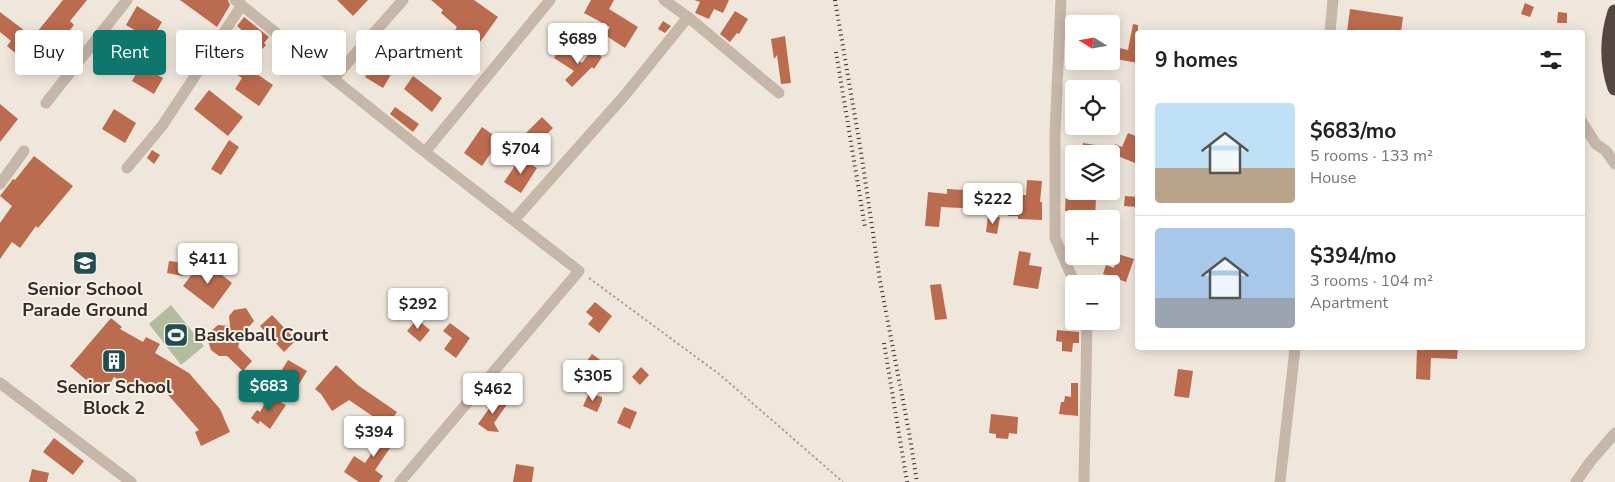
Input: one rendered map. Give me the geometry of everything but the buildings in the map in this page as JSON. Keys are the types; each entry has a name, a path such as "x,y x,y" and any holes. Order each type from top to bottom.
{"highway":[{"path":"1615,12 1609,46 1615,88"}],"street":[{"path":"46,103 127,0"},
{"path":"334,78 403,0"},
{"path":"425,152 550,0"},
{"path":"664,0 688,17 780,93"},
{"path":"1061,0 1056,132 1055,238 1071,275"},
{"path":"1330,30 1333,0"},
{"path":"127,168 162,126 238,3 425,152 579,271 400,482"},
{"path":"514,220 625,95 688,17"},
{"path":"1585,127 1596,144 1606,151 1615,164"},
{"path":"0,184 24,151"},
{"path":"1084,482 1087,330"},
{"path":"1280,482 1295,350"},
{"path":"0,384 130,482"},
{"path":"1576,482 1590,462 1615,433"}],"path":[{"path":"579,271 719,374 843,482"}],"green space":[{"name":"Baskeball Court","path":"171,305 204,346 181,365 149,324"}],"railway":[{"path":"835,0 861,152 880,281 917,482"},
{"path":"836,52 865,227"},
{"path":"884,343 907,482"}],"place":[{"name":"Senior School Parade Ground","path":"85,263"},
{"name":"Baskeball Court","path":"176,335"},
{"name":"Senior School Block 2","path":"114,361"}]}
